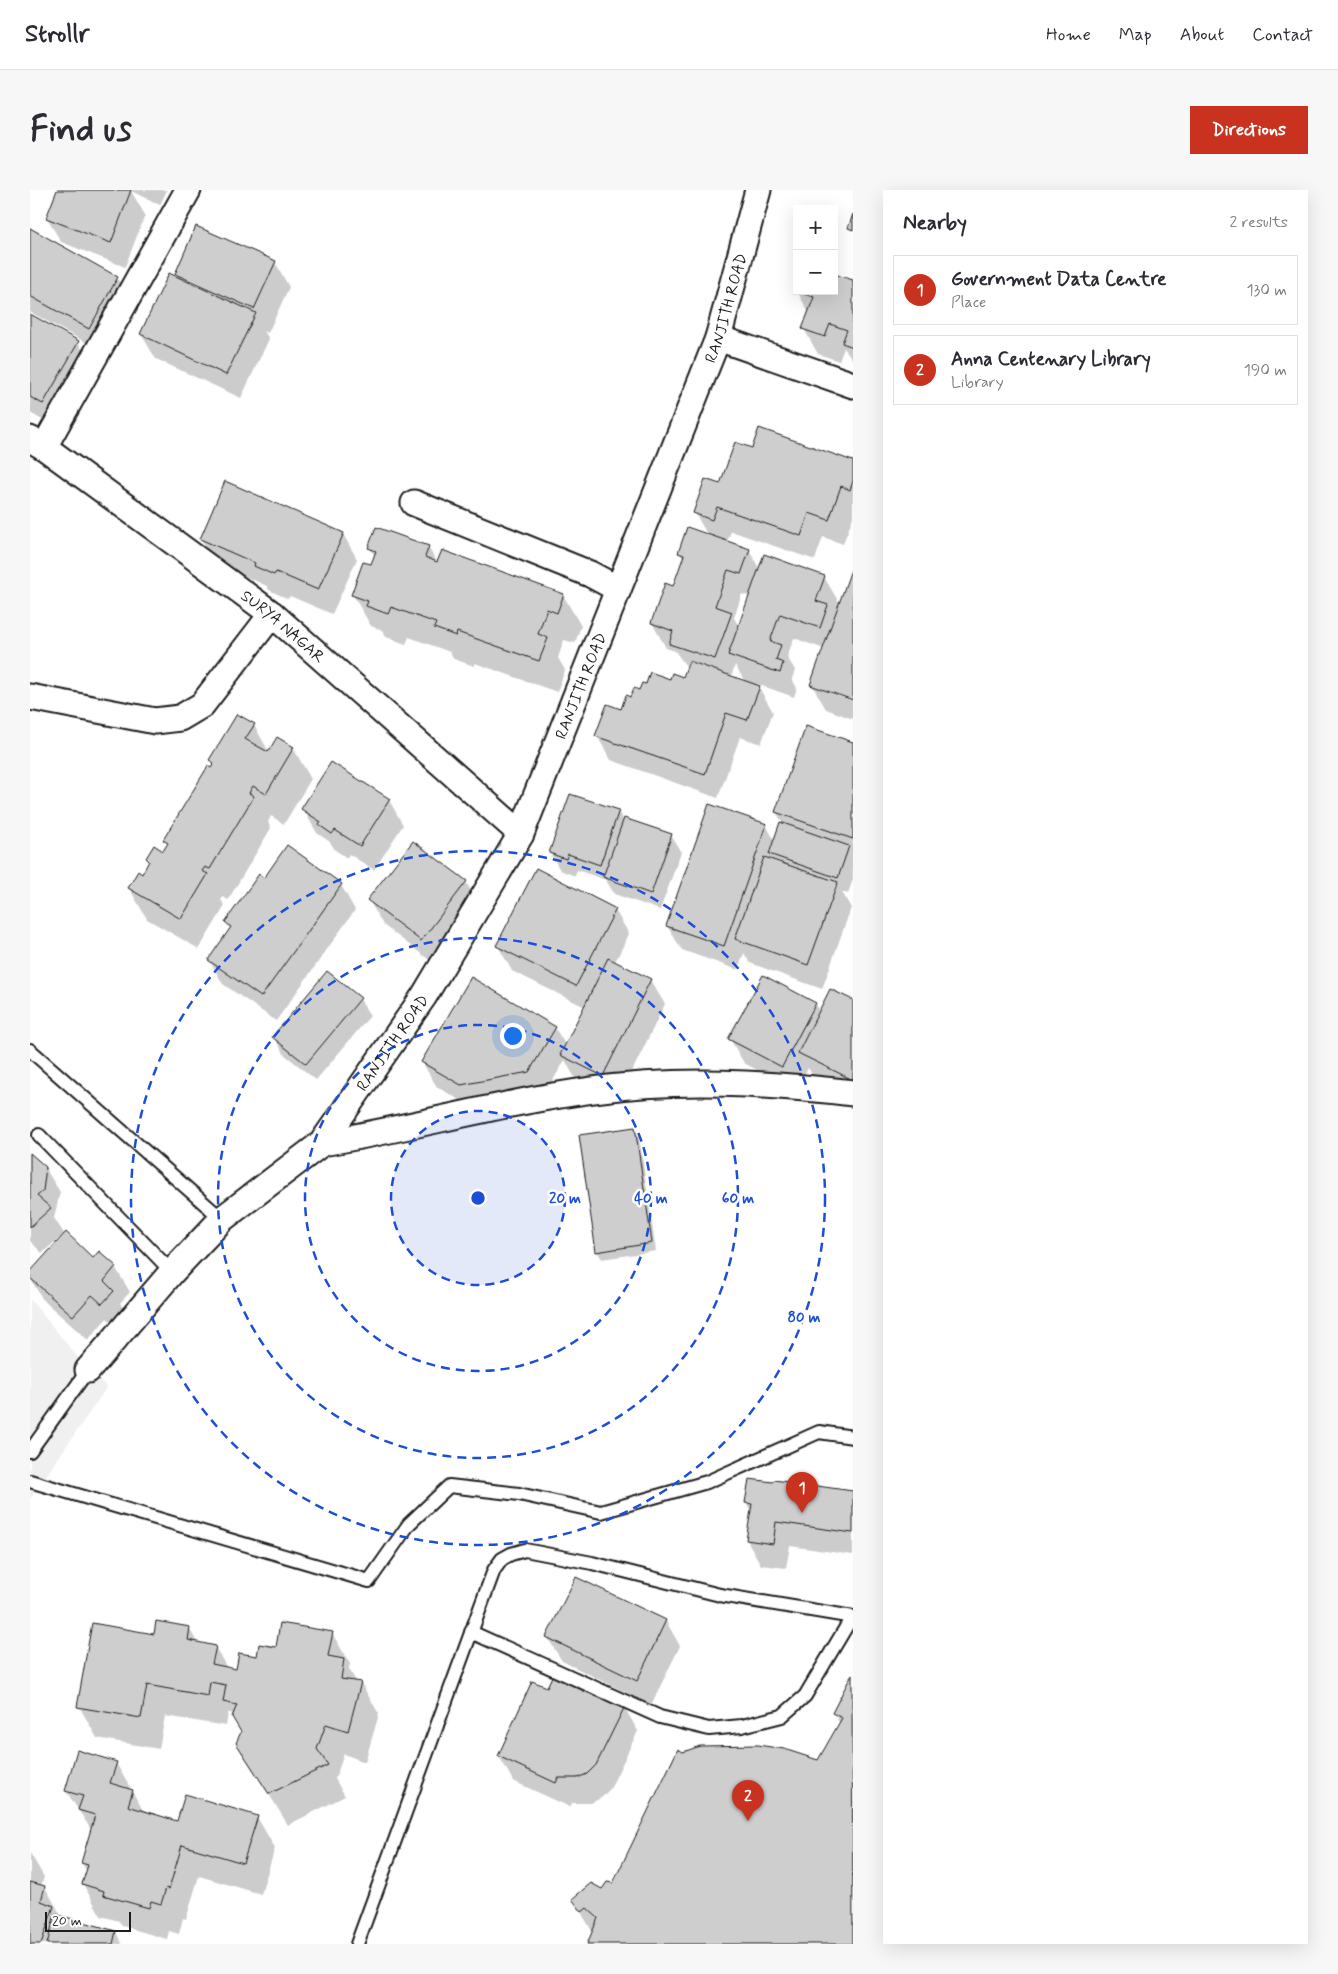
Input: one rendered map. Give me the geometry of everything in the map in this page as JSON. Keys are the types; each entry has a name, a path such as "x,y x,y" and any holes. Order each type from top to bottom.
{"street":[{"path":"37,443 188,190"},
{"name":"RANJITH ROAD","path":"88,1370 172,1272 222,1220 322,1143 424,996 521,834 718,338 758,190"},
{"path":"718,338 853,385"},
{"name":"SURYA NAGAR","path":"37,443 272,614 521,834"},
{"path":"414,503 590,574 618,589"},
{"path":"30,697 155,721 180,718 202,704 272,614"},
{"name":"RANJITH ROAD","path":"322,1143 594,1090 700,1082 773,1084 853,1093"}],"lane":[{"path":"30,1050 222,1220"},
{"path":"39,1135 172,1272"},
{"path":"30,1451 88,1370"},
{"path":"30,1481 369,1581 409,1524 449,1486 519,1494 601,1512 707,1482 819,1432 853,1437"},
{"path":"357,1944 471,1632 494,1570 502,1559 525,1550 592,1563 720,1595 853,1617 805,1696 782,1716 742,1726 709,1729 660,1717 471,1632"}],"shaded area":[{"path":"30,1299 88,1370 107,1387 30,1499"}],"building":[{"path":"57,190 131,190 111,243 46,218"},
{"path":"853,214 853,230 848,228"},
{"path":"196,226 276,261 254,309 175,274"},
{"path":"30,228 118,277 89,329 30,296"},
{"path":"169,273 256,313 226,375 140,334"},
{"path":"838,275 853,280 853,347 842,343 847,330 830,324 825,337 802,329 814,297 808,295 838,295"},
{"path":"30,314 79,341 43,404 30,397"},
{"path":"759,428 853,461 853,481 850,490 841,486 829,520 809,513 801,536 717,507 712,520 693,513 705,479 720,484 735,442 752,448"},
{"path":"225,481 344,533 318,590 276,572 274,575 254,566 255,563 200,539"},
{"path":"376,527 429,546 425,557 437,562 442,550 564,594 557,613 547,609 538,634 548,638 539,661 457,632 456,636 434,628 436,623 391,607 388,614 366,606 368,601 351,595 363,562 371,564 376,551 368,548"},
{"path":"687,527 750,549 741,574 728,570 715,606 732,612 715,659 669,644 673,631 651,623 665,583 673,586 684,555 678,553"},
{"path":"764,554 825,576 816,601 828,605 820,628 780,614 770,641 781,645 776,660 783,663 780,673 728,655"},
{"path":"853,568 853,700 810,685"},
{"path":"689,661 760,686 747,720 726,713 705,774 595,736 607,704 621,709 626,695 630,697 634,688 639,690 642,683 646,684 650,672 670,679 672,673 683,677"},
{"path":"237,714 255,724 245,739 268,752 277,737 294,747 266,794 253,786 249,793 254,796 210,869 205,867 202,871 208,874 181,919 128,888 138,871 142,874 149,861 146,858 154,845 163,851 168,843 163,840 208,766 211,768 214,763 209,760"},
{"path":"806,726 853,742 853,839 775,812"},
{"path":"331,762 390,799 360,846 335,830 332,834 319,825 321,822 301,809"},
{"path":"570,794 619,810 600,865 568,854 566,859 549,853"},
{"path":"709,804 767,824 724,946 666,926"},
{"path":"624,818 672,834 651,894 603,877"},
{"path":"780,822 849,846 838,878 769,854"},
{"path":"413,841 467,881 421,941 367,900"},
{"path":"287,845 342,884 261,997 208,960 231,927 225,922 259,874 264,878"},
{"path":"764,857 838,882 808,965 735,939"},
{"path":"536,868 616,909 576,986 496,946"},
{"path":"608,958 651,979 603,1076 560,1055"},
{"path":"327,971 361,998 306,1064 272,1037"},
{"path":"763,975 816,1003 782,1067 728,1039"},
{"path":"471,977 556,1027 529,1072 461,1085 421,1062"},
{"path":"830,989 853,1000 853,1080 798,1053"},
{"path":"635,1127 652,1243 596,1252 579,1135"},
{"path":"30,1153 46,1167 43,1191 37,1196 51,1208 30,1227"},
{"path":"66,1232 93,1258 99,1251 116,1266 104,1281 114,1291 102,1304 92,1295 73,1316 30,1278 30,1272"},
{"path":"749,1479 773,1482 774,1480 853,1491 853,1533 776,1522 773,1544 746,1540 752,1504 745,1503"},
{"path":"576,1577 666,1620 637,1681 546,1637"},
{"path":"156,1621 190,1627 188,1640 216,1646 212,1664 236,1669 239,1653 257,1656 259,1644 276,1647 280,1623 333,1632 328,1656 344,1659 341,1679 361,1682 348,1731 326,1724 317,1749 328,1765 269,1794 236,1743 241,1732 232,1717 237,1705 223,1702 226,1685 210,1682 208,1696 147,1685 141,1718 77,1707 92,1623 154,1634"},
{"path":"554,1672 625,1706 596,1765 587,1774 577,1778 558,1778 556,1783 498,1756 532,1681 547,1687"},
{"path":"852,1674 853,1944 587,1944 598,1918 587,1908 582,1912 572,1899 591,1883 602,1889 607,1882 613,1883 678,1749 683,1752 700,1746 758,1745 784,1749 818,1760 842,1718 832,1713"},
{"path":"77,1750 117,1762 110,1783 133,1790 128,1806 177,1821 185,1794 258,1816 243,1863 182,1845 169,1889 166,1888 161,1904 151,1901 149,1908 103,1895 104,1891 82,1884 88,1865 81,1863 95,1815 78,1810 83,1796 65,1791"},
{"path":"30,1882 45,1886 41,1901 54,1906 41,1944 30,1944"},
{"path":"55,1914 116,1931 113,1944 47,1944"}],"place":[{"name":"Government Data Centre","path":"802,1513"},
{"name":"Anna Centenary Library","path":"748,1821"}]}
